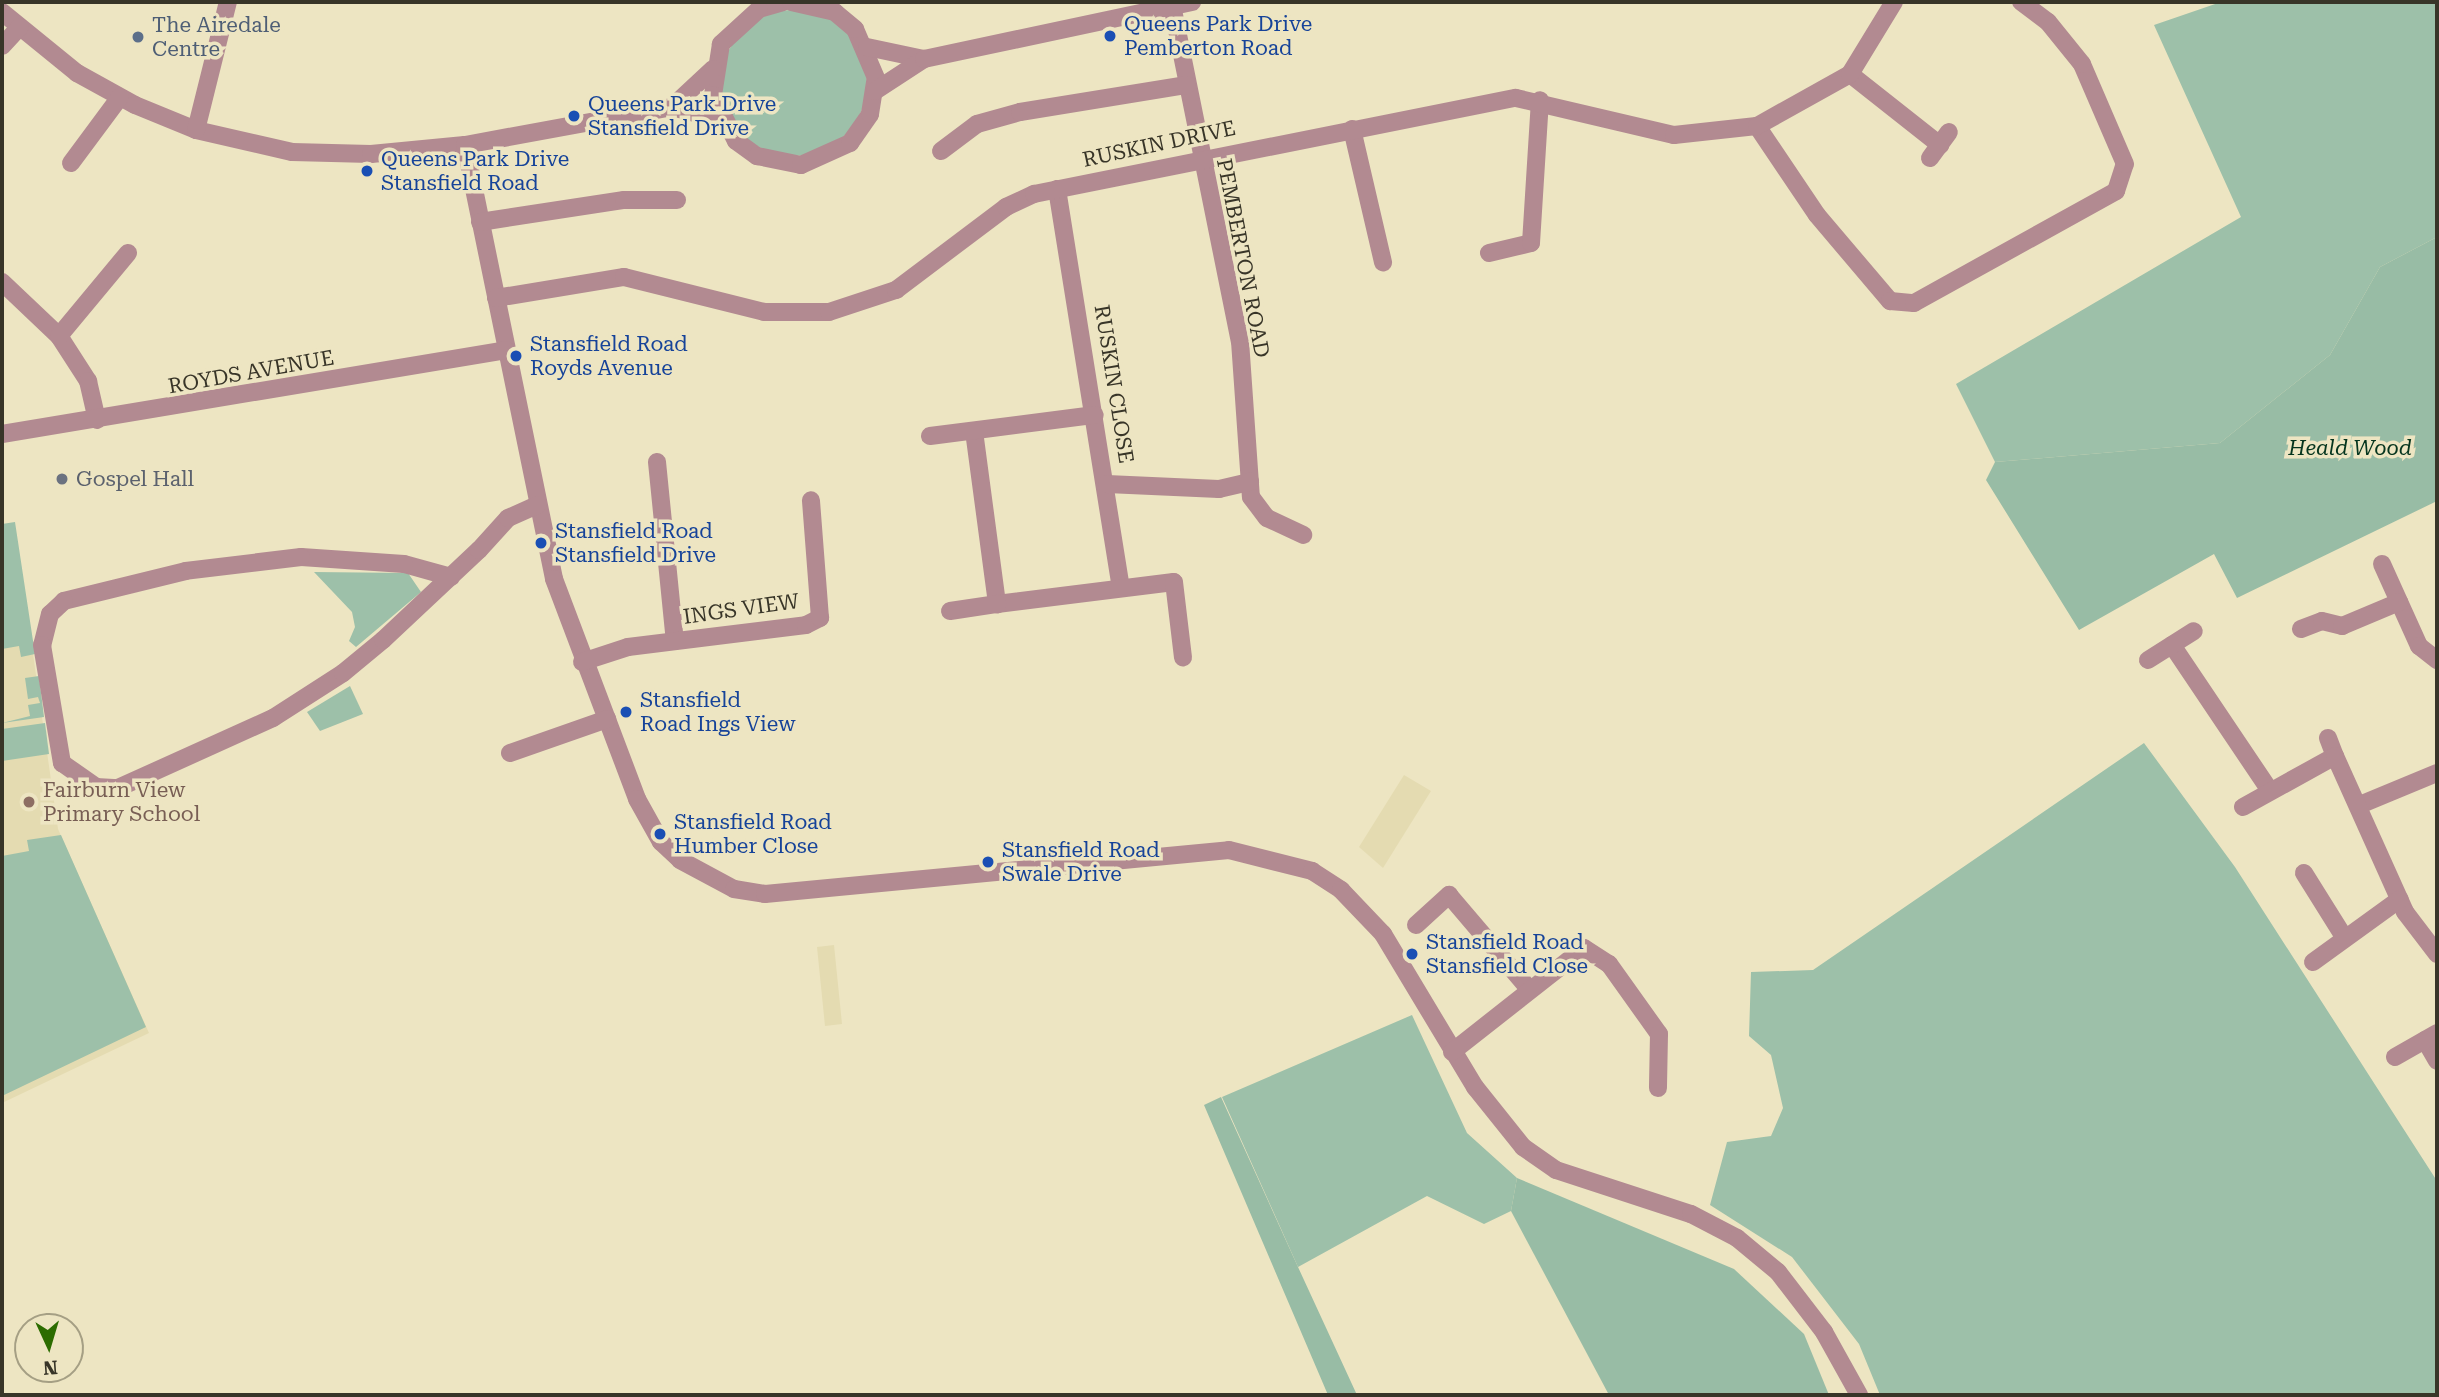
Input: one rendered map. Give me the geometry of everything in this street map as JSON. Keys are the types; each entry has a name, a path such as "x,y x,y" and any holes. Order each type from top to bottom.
{"street":[{"path":"196,130 228,2"},
{"path":"672,107 713,69 737,23 783,2"},
{"path":"2,12 77,73 120,97 196,130 292,152 371,154 465,145 672,107 721,120 758,156 801,165 850,143 870,114 875,91 867,47 835,12 791,2"},
{"path":"875,91 924,59 1192,2"},
{"name":"RUSKIN DRIVE","path":"496,299 624,277 765,312 829,312 896,290 1006,207 1057,189 1488,102 1540,100 1634,130 1674,135 1757,126 1850,74 1894,2"},
{"path":"1757,126 1817,215 1890,301 1914,303 2116,191 2126,164 2082,64 2048,22 2024,3"},
{"name":"PEMBERTON ROAD","path":"1172,5 1240,341 1251,497 1267,518 1303,535"},
{"path":"2,46 20,27"},
{"path":"867,47 924,59"},
{"path":"713,69 721,120"},
{"path":"1850,74 1939,145"},
{"path":"941,151 977,124 1020,112 1187,85"},
{"path":"71,163 120,97"},
{"path":"1489,253 1531,243 1540,100"},
{"path":"1352,129 1383,262"},
{"path":"465,145 537,505 582,662 661,842 699,873 734,889 794,892 1229,850 1312,871 1341,890 1382,934 1452,1052 1523,1147 1556,1170 1691,1214 1748,1246 1778,1272 1824,1332 1859,1395"},
{"name":"RUSKIN CLOSE","path":"1057,189 1096,415 1121,587"},
{"path":"480,222 624,200 677,200"},
{"path":"59,336 128,253"},
{"path":"2,282 59,336 88,381 97,420"},
{"name":"ROYDS AVENUE","path":"2,434 506,350"},
{"path":"930,436 1096,415"},
{"path":"974,431 997,604"},
{"name":"INGS VIEW","path":"656,463 675,640"},
{"path":"1107,484 1219,489 1250,482"},
{"name":"INGS VIEW","path":"582,662 675,640 806,625 820,618 811,500"},
{"path":"451,577 404,564 301,557 186,571 64,601 50,614 42,645 62,763 96,787 118,788 183,763 335,679 451,577 508,518 537,505"},
{"path":"2382,564 2419,646 2437,660"},
{"path":"950,611 1174,582 1183,657"},
{"path":"2301,629 2322,621 2342,626 2399,602"},
{"path":"2148,660 2194,631"},
{"path":"2172,645 2270,791"},
{"path":"510,753 607,719"},
{"path":"2328,738 2362,804 2400,899 2437,954"},
{"path":"2243,807 2335,756"},
{"path":"2362,804 2437,773"},
{"path":"2304,873 2344,937"},
{"path":"1416,925 1449,894 1529,989"},
{"path":"2313,962 2400,899"},
{"path":"1452,1052 1584,948 1597,952 1637,996 1659,1034 1658,1088"},
{"path":"2395,1057 2431,1037 2437,1061"}],"shaded area":[{"name":"Fairburn View Primary School","path":"2,524 18,549 58,829 149,1033 2,1103"},
{"path":"1404,775 1431,791 1383,868 1359,847"},
{"path":"834,945 842,1024 825,1026 817,947"}],"green space":[{"path":"2221,2 2437,2 2437,237 2380,267 2330,355 2220,443 1995,462 1956,384 2241,217 2154,25"},
{"path":"794,10 822,15 846,31 862,55 867,83 862,111 846,135 822,151 794,156 766,151 742,135 726,111 721,83 726,55 742,31 766,15"},
{"name":"Heald Wood","path":"2437,237 2437,501 2237,598 2214,554 2079,630 1986,480 1995,462 2220,443 2330,355 2380,267"},
{"path":"15,522 35,654 21,657 19,646 2,649 2,524"},
{"path":"314,572 408,573 421,592 356,647 349,641 355,627 352,612"},
{"path":"39,676 44,717 2,723 30,716 28,705 40,703 38,697 28,699 25,678"},
{"path":"350,686 363,714 320,731 307,712"},
{"path":"45,723 49,754 2,761 2,729"},
{"path":"2144,743 2235,867 2437,1181 2437,1395 1880,1395 1859,1344 1792,1257 1710,1205 1727,1142 1771,1136 1783,1108 1771,1055 1749,1036 1751,972 1813,970"},
{"name":"Fairburn View Primary School","path":"61,835 146,1027 2,1096 2,856 29,851 27,840"},
{"path":"1412,1015 1467,1133 1517,1178 1511,1211 1484,1224 1427,1196 1298,1267 1222,1097"},
{"path":"1221,1097 1357,1395 1328,1395 1204,1105"},
{"path":"1517,1178 1734,1269 1804,1334 1829,1395 1609,1395 1511,1211"}],"place":[{"name":"Queens Park Drive Pemberton Road","path":"1110,36"},
{"name":"The Airedale Centre","path":"138,37"},
{"name":"Queens Park Drive Stansfield Drive","path":"574,116"},
{"name":"Queens Park Drive Stansfield Road","path":"367,171"},
{"name":"Stansfield Road Royds Avenue","path":"516,356"},
{"name":"Gospel Hall","path":"62,479"},
{"name":"Stansfield Road Stansfield Drive","path":"541,543"},
{"name":"Stansfield Road Ings View","path":"626,712"},
{"name":"Fairburn View Primary School","path":"29,802"},
{"name":"Stansfield Road Humber Close","path":"660,834"},
{"name":"Stansfield Road Swale Drive","path":"988,862"},
{"name":"Stansfield Road Stansfield Close","path":"1412,954"}]}
